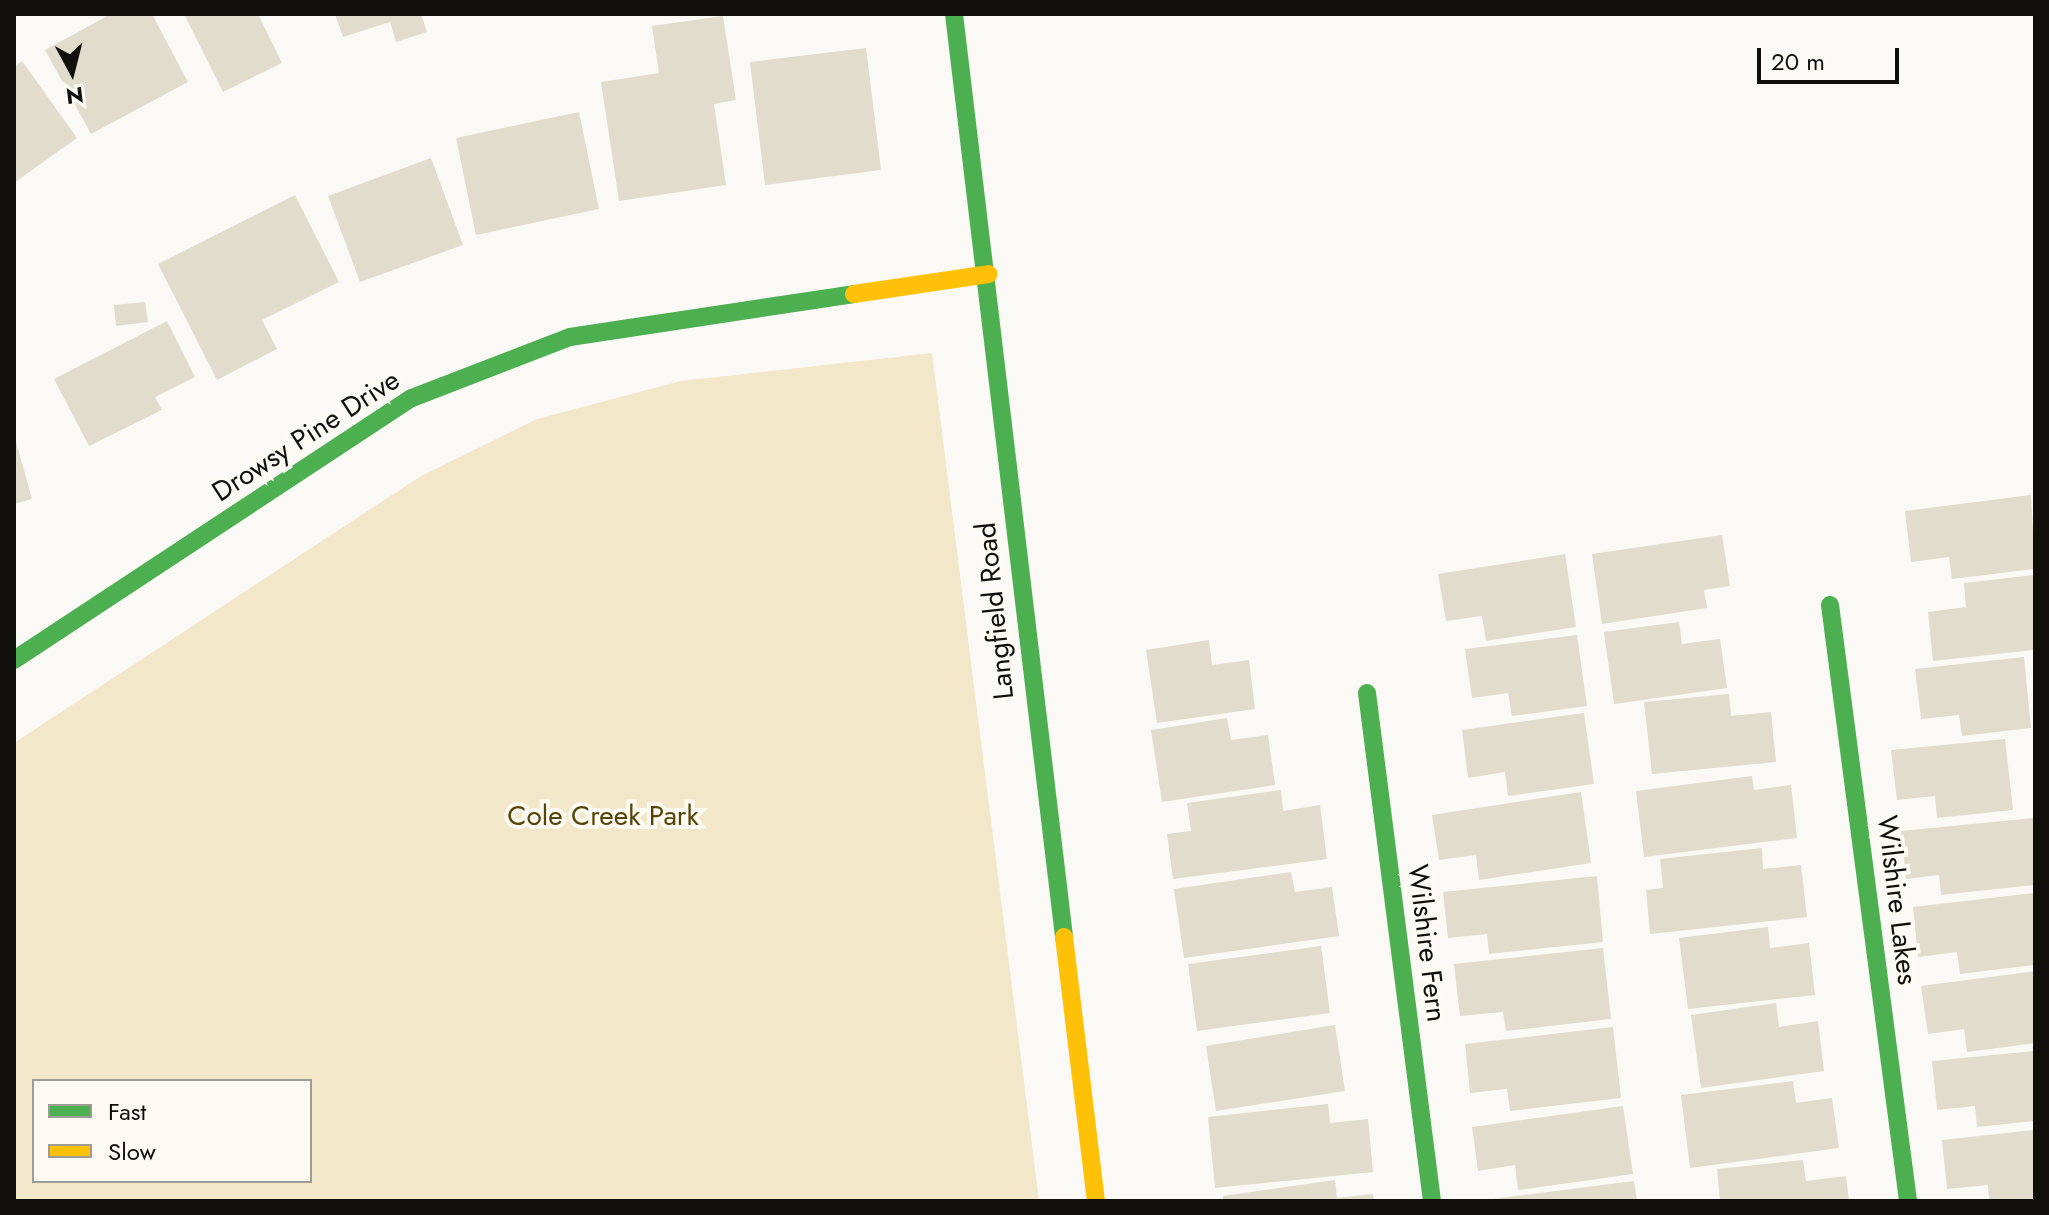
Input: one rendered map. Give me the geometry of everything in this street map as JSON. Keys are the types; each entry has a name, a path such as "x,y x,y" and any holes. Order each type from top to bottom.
{"street":[{"name":"Langfield Road","path":"954,14 989,274 1036,732 1096,1201"},
{"name":"Drowsy Pine Drive","path":"14,660 412,398 570,337 989,274"},
{"name":"Wilshire Lakes","path":"1830,605 1908,1201"},
{"name":"Wilshire Fern","path":"1367,693 1432,1201"}],"green space":[{"name":"Cole Creek Park","path":"932,353 1039,1201 14,1201 14,743 421,476 537,419 681,381"}],"building":[{"path":"111,14 152,14 188,82 91,134 45,50"},
{"path":"184,14 258,14 282,63 223,92"},
{"path":"335,14 421,14 427,32 396,42 390,22 343,37"},
{"path":"723,16 736,100 714,104 726,185 619,201 601,82 659,73 652,26"},
{"path":"866,48 881,170 765,185 750,62"},
{"path":"22,61 77,138 14,183 14,67"},
{"path":"579,112 599,209 476,235 456,138"},
{"path":"431,158 463,245 360,282 328,196"},
{"path":"295,195 339,282 262,320 277,349 217,380 158,264"},
{"path":"145,302 148,322 116,326 114,305"},
{"path":"167,321 195,377 155,397 162,410 89,446 54,379"},
{"path":"14,439 32,499 14,504"},
{"path":"2031,495 2035,569 1952,579 1949,557 1911,562 1905,511"},
{"path":"1722,535 1730,586 1704,590 1707,608 1602,624 1592,554"},
{"path":"1565,554 1576,627 1486,641 1482,616 1446,621 1438,574"},
{"path":"2035,575 2035,650 1933,661 1928,612 1966,607 1964,583"},
{"path":"1679,622 1682,644 1720,639 1727,688 1614,704 1604,632"},
{"path":"1577,635 1587,706 1512,716 1508,693 1472,698 1465,649"},
{"path":"1209,640 1212,665 1249,660 1255,709 1157,723 1146,650"},
{"path":"2024,657 2031,728 1962,736 1959,715 1921,719 1915,669"},
{"path":"1729,694 1731,716 1771,712 1776,762 1652,774 1644,702"},
{"path":"1584,713 1594,784 1508,796 1505,772 1468,778 1462,730"},
{"path":"1227,718 1231,740 1268,735 1275,785 1162,802 1151,730"},
{"path":"2005,739 2013,810 1937,818 1935,796 1897,800 1891,750"},
{"path":"1752,776 1754,790 1791,785 1797,838 1644,857 1636,791"},
{"path":"1281,790 1283,811 1320,805 1327,859 1173,879 1167,834 1191,831 1187,803"},
{"path":"1581,792 1591,863 1479,880 1476,855 1439,860 1432,815"},
{"path":"2035,818 2035,885 1941,895 1939,875 1906,879 1901,831"},
{"path":"1762,848 1763,869 1801,865 1807,917 1650,934 1646,890 1663,888 1660,859"},
{"path":"1291,872 1295,892 1332,887 1339,936 1184,958 1174,889"},
{"path":"1597,876 1603,942 1489,954 1487,934 1448,938 1443,892"},
{"path":"2035,893 2035,965 1960,974 1957,952 1918,957 1913,907"},
{"path":"1768,927 1770,948 1809,943 1815,995 1688,1009 1679,938"},
{"path":"1321,946 1330,1013 1197,1031 1188,964"},
{"path":"1603,948 1611,1019 1506,1031 1503,1012 1460,1016 1454,964"},
{"path":"2035,971 2035,1043 1967,1052 1964,1029 1928,1034 1921,986"},
{"path":"1776,1003 1779,1027 1818,1021 1824,1071 1701,1088 1691,1015"},
{"path":"1335,1025 1345,1091 1216,1111 1206,1046"},
{"path":"1613,1027 1621,1098 1510,1111 1507,1089 1470,1093 1465,1044"},
{"path":"2035,1051 2035,1121 1977,1127 1975,1106 1937,1110 1932,1061"},
{"path":"1793,1081 1796,1103 1832,1098 1839,1148 1690,1168 1681,1095"},
{"path":"1328,1104 1330,1123 1368,1119 1373,1172 1215,1188 1208,1117"},
{"path":"1623,1106 1633,1174 1518,1190 1515,1165 1478,1171 1472,1127"},
{"path":"2035,1130 2035,1200 1989,1201 1988,1185 1947,1189 1942,1140"},
{"path":"1803,1160 1806,1181 1846,1176 1849,1201 1720,1201 1717,1169"},
{"path":"1335,1180 1337,1198 1373,1194 1374,1201 1223,1201 1223,1196"},
{"path":"1634,1181 1637,1201 1493,1201 1493,1199"}],"traffic: fast":[{"path":"954,14 1064,937"},
{"path":"14,660 412,398 570,337 854,294"},
{"path":"1830,605 1908,1201"},
{"path":"1367,693 1432,1201"}],"traffic: slow":[{"path":"854,294 989,274"},
{"path":"1064,937 1096,1201"}]}
